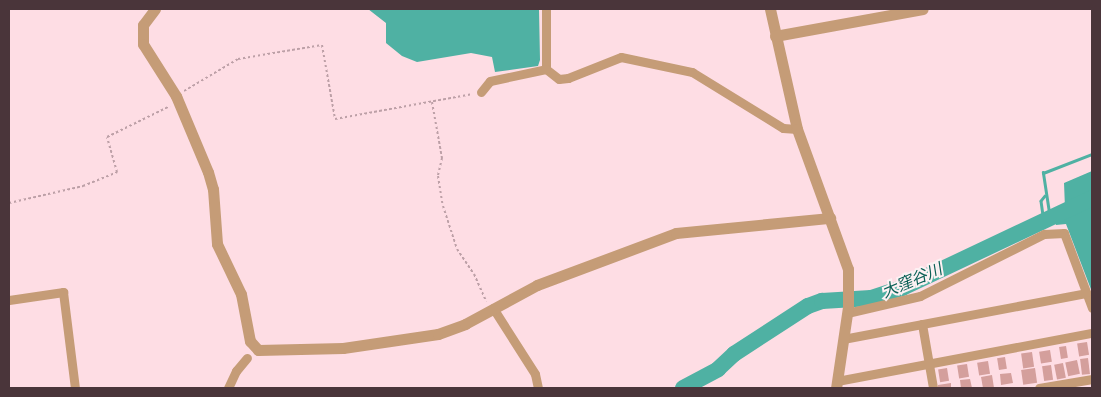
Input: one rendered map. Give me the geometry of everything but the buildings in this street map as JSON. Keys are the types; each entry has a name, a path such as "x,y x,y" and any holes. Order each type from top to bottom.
{"street":[{"path":"155,9 143,25 143,44 177,99 208,172 213,189 217,244 241,294 253,347 258,350 343,348 420,337 465,324 566,273 676,233 830,218"},
{"path":"546,9 546,69"},
{"path":"770,9 797,130 845,256 848,305 837,385 929,364 1092,333"},
{"path":"775,36 872,16 923,9"},
{"path":"481,92 490,81 546,69 559,79 568,78 621,57 692,72 783,128 797,130"},
{"path":"848,305 920,296 1044,234 1064,233 1092,308"},
{"path":"9,300 63,292 75,388"},
{"path":"843,339 1086,293"},
{"path":"492,309 535,374 538,388"},
{"path":"922,324 933,388"},
{"path":"228,388 236,371 247,358"},
{"path":"1040,388 1092,378"}],"path":[{"path":"9,203 83,186 117,172 107,137 149,119 238,59 322,45 335,120 481,92"},
{"path":"432,102 442,158 438,176 443,206 457,249 474,274 492,309"}],"shaded area":[{"path":"368,9 539,9 540,60 538,66 495,72 492,57 471,53 417,62 402,56 386,43 386,23"},
{"path":"1092,171 1092,292 1066,224 1056,225 1053,212 1065,208 1064,183"}],"waterway":[{"path":"1050,219 1043,173 1092,154"},
{"path":"1045,196 1041,201 1043,215 1050,219"},
{"name":"大窪谷川","path":"683,388 718,369 734,354 808,306 822,301 871,298 902,288 1092,198"}]}
